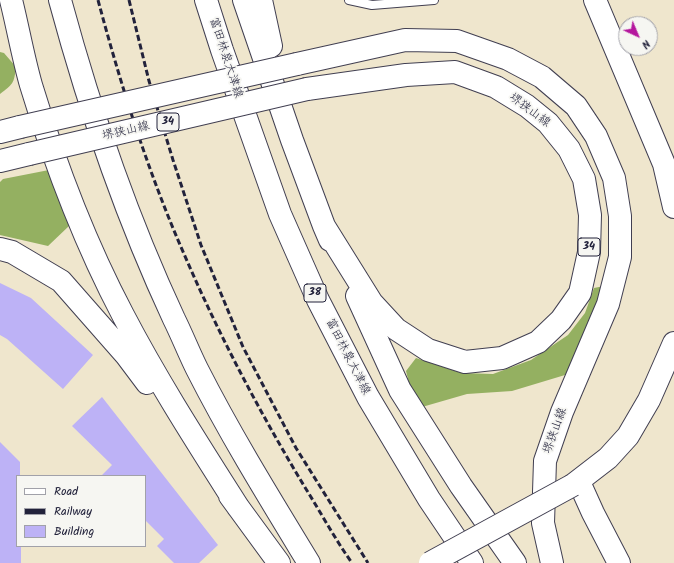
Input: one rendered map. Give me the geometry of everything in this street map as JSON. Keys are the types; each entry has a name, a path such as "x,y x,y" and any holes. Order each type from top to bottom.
{"main road":[{"path":"11,0 31,84 57,163 87,239 123,314 163,388 238,507"},
{"path":"60,0 88,100 117,185 150,267 197,369 254,473 309,563"},
{"name":"富田林泉大津線","path":"206,0 222,50 280,214 318,300 368,397 430,499 472,563"},
{"path":"244,0 292,140 324,226 400,390 461,486 515,563"},
{"path":"261,0 292,140"},
{"path":"595,0 664,164 674,207"},
{"name":"堺狭山線","path":"10,129 405,40 457,41 508,59 542,77 576,106 596,136 614,178 620,216 620,257 608,304 562,412 545,461 543,523 552,563"},
{"name":"堺狭山線","path":"0,161 306,89 406,75 455,72 496,87 527,106 548,123 569,149 584,179 590,215 589,252 580,293 561,320 538,342 502,358 465,362 428,350 396,329 372,303 324,226"},
{"path":"0,249 12,252 61,281 126,355 279,563"},
{"path":"430,563 576,483 608,458 628,436 649,400 674,343"},
{"path":"576,483 619,563"}],"lane":[{"path":"349,0 372,5 434,0"}],"green space":[{"path":"0,52 4,53 16,67 12,83 0,94"},
{"path":"49,170 69,226 48,246 0,235 0,182 3,179"},
{"path":"604,286 574,365 565,375 512,391 467,394 422,407 409,383 406,371 416,358 461,373 493,374 531,360 568,335 585,313 594,288"}],"building":[{"path":"0,283 31,298 93,355 63,389 7,339 0,335"},
{"path":"102,397 218,545 199,563 174,563 157,546 164,539 146,521 146,475 102,475 112,465 72,426"},
{"path":"0,442 20,462 20,475 16,475 16,547 21,547 21,563 0,563"}],"railway":[{"path":"98,0 126,97 147,160 171,223 197,284 226,344 272,432 352,563"},
{"path":"129,0 149,81 173,160 201,245 243,347 296,448 368,563"}]}
